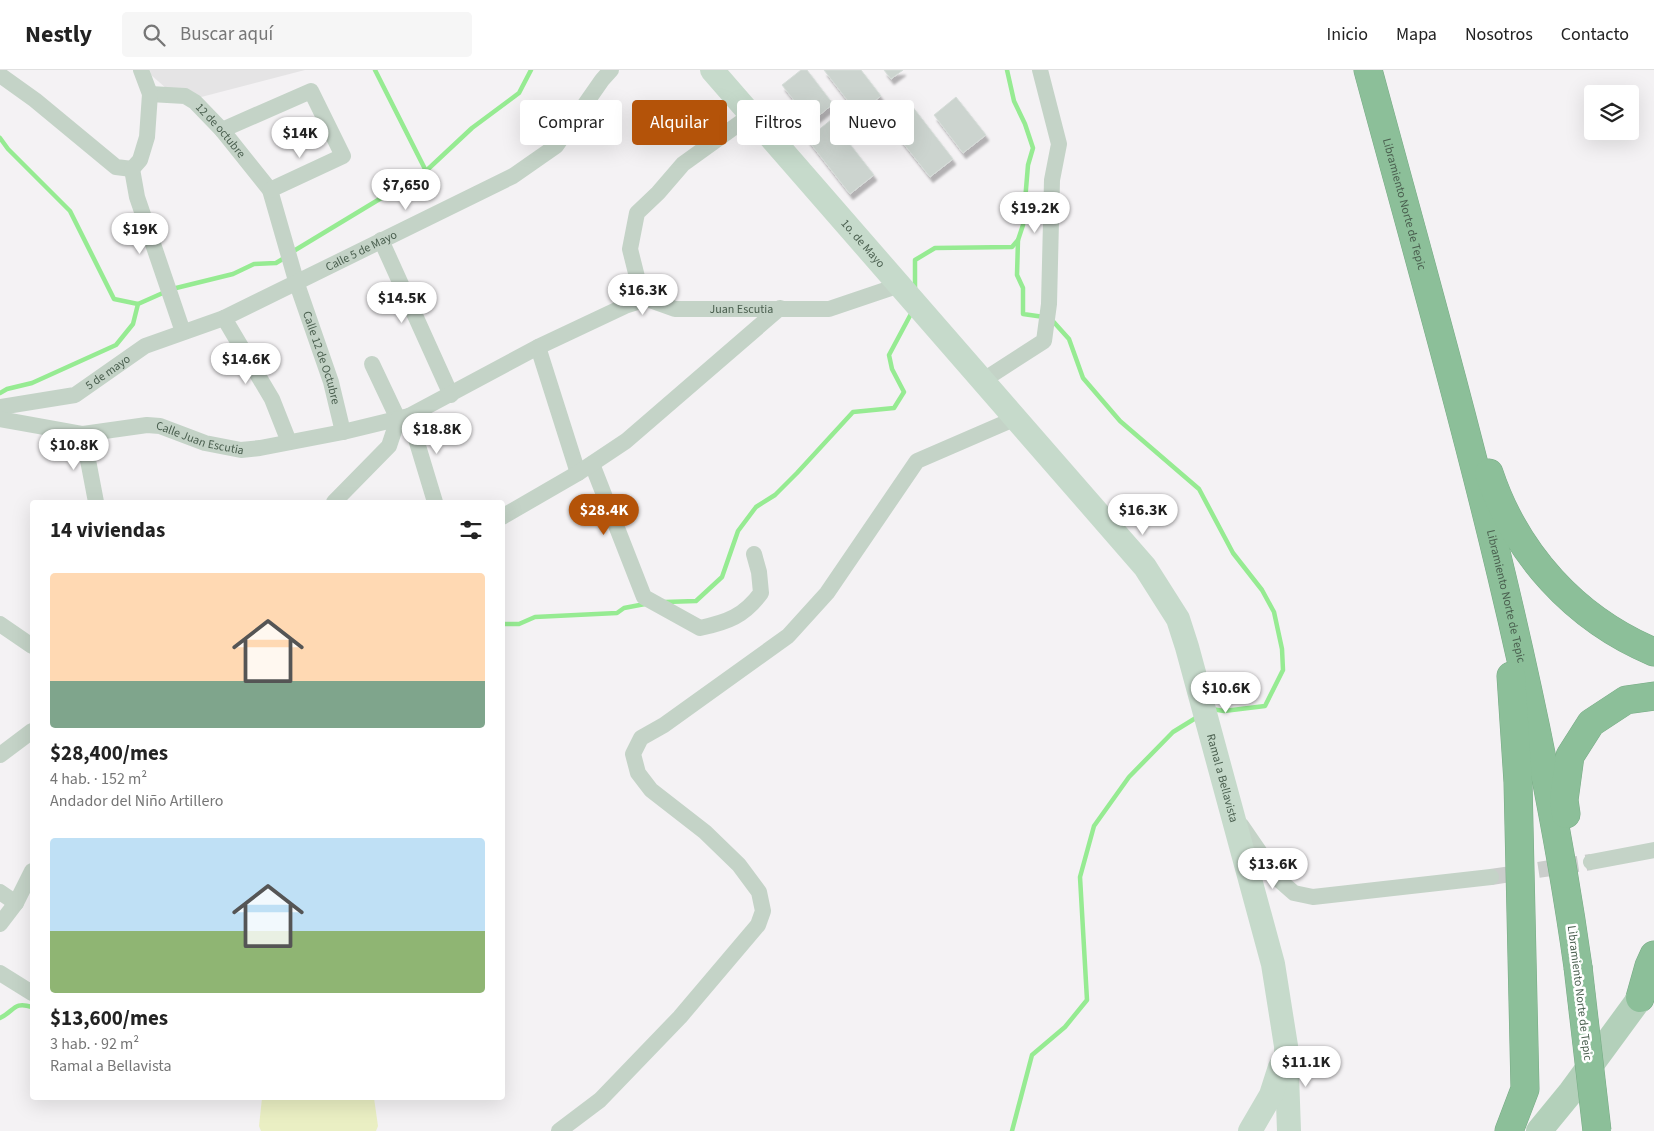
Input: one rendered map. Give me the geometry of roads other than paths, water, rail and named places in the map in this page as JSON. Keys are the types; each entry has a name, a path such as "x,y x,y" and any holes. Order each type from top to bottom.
{"highway":[{"name":"Libramiento Norte de Tepic","path":"1368,70 1511,611 1550,788 1578,967 1597,1131"},
{"path":"1408,217 1429,240 1489,476 1516,535 1552,583 1603,626 1654,652"},
{"path":"1480,492 1475,510 1510,662 1518,782 1525,1088 1508,1131"},
{"path":"1578,967 1588,941 1564,800 1570,756 1592,723 1626,700 1654,696"},
{"path":"1647,990 1648,966 1654,955"}],"main road":[{"path":"1539,1129 1571,1092 1647,990"}],"street":[{"path":"132,169 140,160 148,137 150,94 142,70"},
{"name":"Calle 5 de Mayo","path":"183,332 224,318 297,284 381,240 513,176 556,146 602,80 612,70"},
{"name":"1o. de Mayo","path":"712,70 738,100"},
{"path":"982,382 1044,341 1049,304 1052,180 1059,144 1040,70"},
{"path":"0,75 35,100 116,167 132,169"},
{"path":"222,130 311,91 343,156 270,190"},
{"name":"12 de octubre","path":"150,94 185,96 196,102 222,130 270,190 297,284"},
{"path":"336,500 389,446 404,417 451,395 538,348 625,306 647,299 638,281 630,249 637,213 658,193 683,164 737,125"},
{"name":"1o. de Mayo","path":"777,145 1014,418"},
{"path":"132,169 137,197 183,332"},
{"path":"381,240 451,395"},
{"name":"Calle 12 de Octubre","path":"297,284 331,382 343,432"},
{"name":"Juan Escutia","path":"647,299 675,309 780,308 829,310 900,285"},
{"path":"505,515 578,474 626,441 780,308"},
{"path":"224,318 272,399 289,442"},
{"name":"5 de mayo","path":"0,407 75,396 145,346 183,332"},
{"path":"538,348 578,474"},
{"path":"372,364 404,417 434,500"},
{"name":"Calle Juan Escutia","path":"0,419 83,434 154,425 205,443 241,450 343,432 404,417"},
{"path":"559,1131 600,1100 680,1016 758,925 763,911 759,892 739,865 705,832 650,790 638,773 634,754 641,738 664,724 788,636 827,593 917,462 1014,418"},
{"name":"Ramal a Bellavista","path":"1014,418 1145,567 1178,619 1201,694 1273,964 1286,1046 1289,1131"},
{"path":"83,434 96,500"},
{"path":"592,464 644,597 700,628 728,622 751,607 761,593 760,572 754,554"},
{"path":"0,624 30,645"},
{"path":"0,755 30,732"},
{"path":"1232,813 1278,879 1294,893 1313,897 1491,877"},
{"path":"1591,862 1654,850"},
{"path":"0,924 16,903 30,875"},
{"path":"0,892 16,903"},
{"path":"0,973 30,992"},
{"path":"1250,1131 1271,1095 1286,1046"}],"waterway":[{"path":"375,70 426,171"},
{"path":"292,252 426,171 472,128 519,93 531,70"},
{"path":"915,290 915,260 935,248 1012,247 1018,240 1023,225 1028,165 1033,148 1025,124 1014,101 1007,70"},
{"path":"0,138 8,149 70,211 114,299 138,304"},
{"path":"1018,240 1017,275 1023,288 1023,314 1044,317"},
{"path":"172,289 233,274 254,264 276,263 286,257"},
{"path":"0,393 7,389 32,383 116,345 133,324 138,304 165,292"},
{"path":"665,602 696,601 722,577 738,531 756,507 775,495 853,412 894,408 904,392 892,369 889,355 912,312"},
{"path":"1051,319 1069,339 1083,378 1120,421 1199,489 1233,553 1262,590 1274,612 1282,649 1283,670 1265,706 1224,711 1212,709"},
{"path":"505,624 519,624 535,617 617,613 624,608 645,604"},
{"path":"1012,1131 1032,1055 1065,1027 1087,1000 1080,877 1094,826 1129,777 1173,732 1199,716"},
{"path":"0,1018 17,1006 30,1006"}],"tunnel":[{"path":"1491,877 1591,862"}]}
